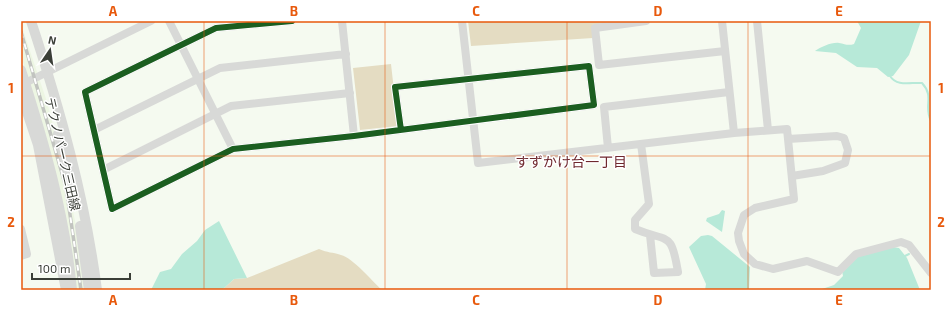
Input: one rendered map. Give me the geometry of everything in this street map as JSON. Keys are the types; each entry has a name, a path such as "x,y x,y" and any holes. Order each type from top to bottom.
{"main road":[{"name":"テクノパーク三田線","path":"26,21 47,86 79,222 89,290"},
{"path":"31,21 52,82 70,154 89,239 97,290"},
{"name":"テクノパーク三田線","path":"21,70 40,127 60,207 72,290"},
{"path":"21,94 38,145 66,290"}],"street":[{"path":"21,85 151,21"},
{"path":"169,21 233,149"},
{"path":"292,21 216,28 85,92 112,209 233,149 354,136 402,130 473,121 594,105 589,66 395,87 402,130"},
{"path":"342,21 354,136"},
{"path":"462,21 478,163 734,133 787,129 794,199 755,208 744,215 738,233 739,241 744,254 755,264 773,269 808,261 838,272 856,254 902,242 909,245 931,273"},
{"path":"646,21 595,28 599,65 725,51"},
{"path":"722,21 734,133"},
{"path":"757,21 768,130"},
{"path":"94,130 220,68 346,54"},
{"path":"608,148 604,107 729,92"},
{"path":"103,170 231,106 350,93"},
{"path":"788,138 837,136 844,138 848,150 845,163 823,171 792,176"},
{"path":"641,144 649,204 635,220 635,229 650,235 664,236 672,244 678,272 654,273 650,235"},
{"path":"21,229 26,254 21,256"}],"shaded area":[{"path":"468,21 619,21 592,25 593,38 471,46"},
{"path":"857,21 921,21 909,55 893,76 888,77 877,68 857,67 836,53 815,51 823,46 833,43 848,45 854,44 861,28"},
{"path":"21,24 47,102 59,147 77,230 85,290 74,290 42,123 21,56"},
{"path":"391,64 398,126 360,130 353,68"},
{"path":"722,210 725,211 722,232 706,221 707,218 719,214"},
{"path":"219,221 247,278 234,279 222,290 151,290 160,272 171,269 182,254 197,241 205,230"},
{"path":"701,236 712,236 750,267 749,290 705,290 706,284 689,247"},
{"path":"893,247 899,248 907,258 920,290 819,290 834,285 843,276 842,271 857,257"},
{"path":"319,249 338,254 351,260 382,290 222,290 234,279 247,278"}],"waterway":[{"path":"890,76 896,82 900,83 922,83 928,93 928,111 931,121"},
{"path":"905,256 909,254"}],"railway":[{"path":"21,32 66,187 81,290"}],"cycle path":[{"path":"292,21 216,28 85,92 112,209 233,149 354,136 594,105 589,66 395,87 401,130"}],"district":[{"name":"すずかけ台一丁目","path":"571,161"}]}
